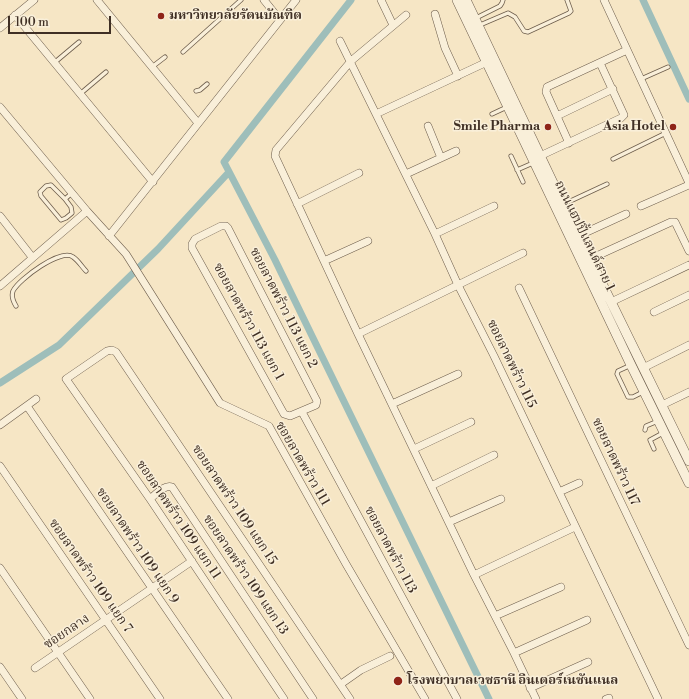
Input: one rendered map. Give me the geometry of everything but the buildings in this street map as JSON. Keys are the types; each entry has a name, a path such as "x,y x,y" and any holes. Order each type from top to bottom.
{"street":[{"path":"0,28 34,0"},
{"path":"97,0 198,123"},
{"path":"264,0 280,20"},
{"path":"109,236 296,0"},
{"path":"381,0 393,25"},
{"name":"ถนนแฮปปี้แลนด์สาย 1","path":"457,0 508,107 522,128"},
{"name":"ถนนแฮปปี้แลนด์สาย 1","path":"466,0 477,22 536,159 607,304 685,444 689,461"},
{"path":"604,0 689,184 641,206"},
{"path":"435,14 445,48 458,76"},
{"path":"406,15 351,62 276,150 275,156 276,161 358,334 474,575 536,699"},
{"path":"15,16 153,182"},
{"name":"ซอยลาดพร้าว 115","path":"340,41 494,356 658,699"},
{"path":"569,142 546,92 547,87 627,50"},
{"path":"376,114 487,62"},
{"path":"536,159 621,118 624,115 600,63"},
{"path":"557,116 613,89"},
{"name":"ซอยลาดพร้าว 111","path":"0,107 87,211 126,254 220,403 269,426 346,564 425,699"},
{"path":"428,126 441,158"},
{"path":"406,174 456,151"},
{"name":"ถนนแฮปปี้แลนด์สาย 1","path":"536,159 563,204 590,259 631,365 689,483"},
{"path":"297,204 359,173"},
{"path":"435,234 494,206"},
{"path":"0,286 87,211"},
{"path":"578,236 626,214"},
{"path":"0,216 32,257"},
{"path":"590,259 671,222 675,222 689,251"},
{"name":"ซอยลาดพร้าว 113 แยก 2","path":"208,232 221,226 226,226 236,242 317,401 316,405 302,412"},
{"name":"ซอยลาดพร้าว 113 แยก 1","path":"208,232 194,240 192,248 284,414 290,416 302,412"},
{"path":"324,262 368,241"},
{"path":"358,334 523,253"},
{"path":"607,304 689,265"},
{"name":"ซอยลาดพร้าว 117","path":"520,288 689,645"},
{"path":"654,312 689,295"},
{"path":"643,368 689,345"},
{"name":"ซอยลาดพร้าว 109 แยก 15","path":"88,363 106,351 112,350 116,352 350,699"},
{"name":"ซอยลาดพร้าว 109 แยก 11","path":"88,363 66,379 150,499 284,699"},
{"path":"392,404 458,374"},
{"path":"662,405 689,392"},
{"path":"0,425 36,399"},
{"name":"ซอยลาดพร้าว 109 แยก 9","path":"26,406 228,699"},
{"name":"ซอยลาดพร้าว 113","path":"302,412 457,699"},
{"path":"414,449 471,422"},
{"path":"432,486 494,455"},
{"name":"ซอยลาดพร้าว 109 แยก 7","path":"0,466 160,699"},
{"path":"559,492 579,483"},
{"name":"ซอยลาดพร้าว 109 แยก 13","path":"150,499 166,487 172,487 313,699"},
{"path":"449,522 501,499"},
{"path":"474,575 575,527"},
{"name":"ซอยกลาง","path":"35,668 192,562"},
{"path":"0,568 90,699"},
{"path":"495,616 561,587"},
{"path":"514,653 587,620"},
{"path":"341,684 361,670 390,656"},
{"path":"530,688 588,662"},
{"path":"1,671 22,699"}],"lane":[{"path":"183,52 241,0"},
{"path":"477,22 500,6 502,0"},
{"path":"477,22 508,13 515,17 524,31 528,32 569,13 570,8 567,0"},
{"path":"54,63 79,42"},
{"path":"152,67 165,57"},
{"path":"641,79 668,67"},
{"path":"80,94 106,72"},
{"path":"196,90 200,90 207,84"},
{"path":"492,114 508,107"},
{"path":"613,159 666,133"},
{"path":"511,156 523,182"},
{"path":"517,170 536,159"},
{"path":"563,204 607,184"},
{"path":"51,185 65,199 71,207 72,213 61,220 41,196 40,192 46,186 51,185"},
{"path":"65,199 72,193"},
{"path":"16,306 12,295 17,285 40,267 61,256 67,255 73,257 86,272"},
{"path":"32,257 40,267"},
{"path":"631,365 617,373 628,396 633,397 644,391"},
{"path":"645,430 646,426 659,420"},
{"path":"654,449 650,440 664,433"}],"waterway":[{"path":"351,0 224,162 275,260 489,699"},
{"path":"643,0 689,99"},
{"path":"0,383 59,345 158,249 229,172"}],"place":[{"name":"มหาวิทยาลัยรัตนบัณฑิต","path":"161,16"},
{"name":"Smile Pharma","path":"548,127"},
{"name":"Asia Hotel","path":"673,127"},
{"name":"โรงพยาบาลเวชธานี อินเตอร์เนชันแนล","path":"398,681"}]}
